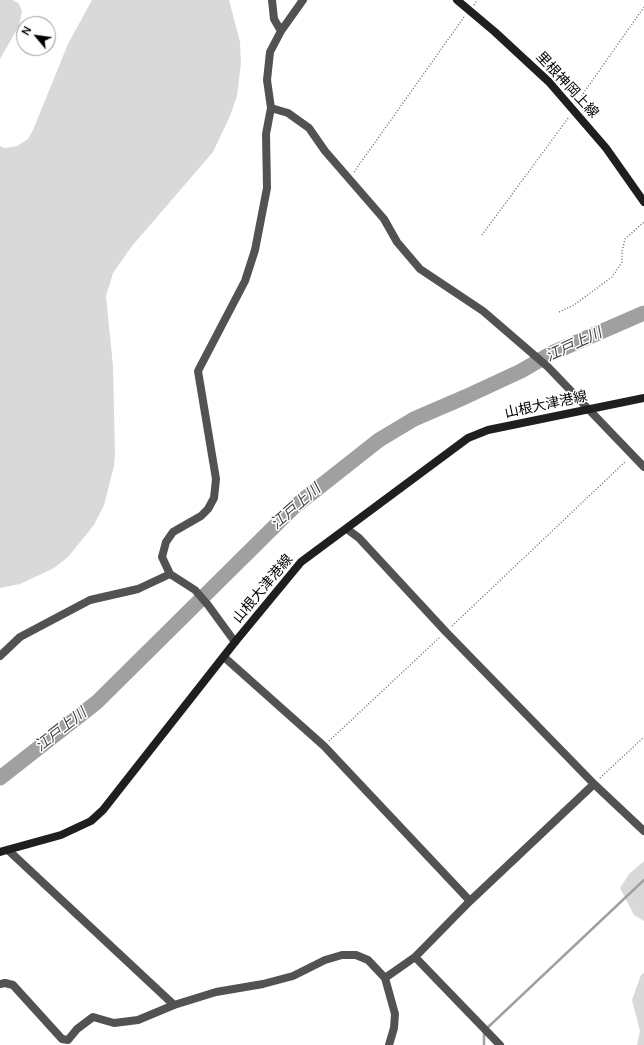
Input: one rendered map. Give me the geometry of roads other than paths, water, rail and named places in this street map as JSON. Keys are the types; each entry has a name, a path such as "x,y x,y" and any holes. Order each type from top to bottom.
{"main road":[{"name":"里根神岡上線","path":"457,0 549,82 606,148 644,202"},
{"name":"山根大津港線","path":"4,851 61,835 91,821 103,810 235,642 301,562 468,438 488,430 644,398"}],"street":[{"path":"272,0 274,18 281,31"},
{"path":"235,642 195,590 170,574 162,557 166,542 172,532 201,516 208,509 214,498 216,479 198,371 245,281 255,250 267,188 266,134 271,108 267,80 270,52 281,31 303,0"},
{"path":"271,108 288,113 309,128 326,151 384,218 397,242 420,269 483,311 548,367 590,409 644,467"},
{"path":"347,529 359,538 446,632 594,784 644,831"},
{"path":"0,656 20,638 90,600 138,589 170,574"},
{"path":"224,657 324,746 470,901"},
{"path":"386,978 415,957 470,901 594,784"},
{"path":"4,851 174,1005"},
{"path":"0,984 13,985 62,1039 68,1040 78,1029 93,1017 114,1023 138,1020 174,1005 231,989 263,984 293,976 325,960 342,955 356,955 362,957 386,978 395,1014 394,1028 389,1045"},
{"path":"415,957 500,1045"}],"waterway":[{"name":"江戸上川","path":"0,778 97,702 294,507 379,440 414,419 521,371 552,353 644,313"},
{"path":"484,1045 484,1031 644,880"}]}
